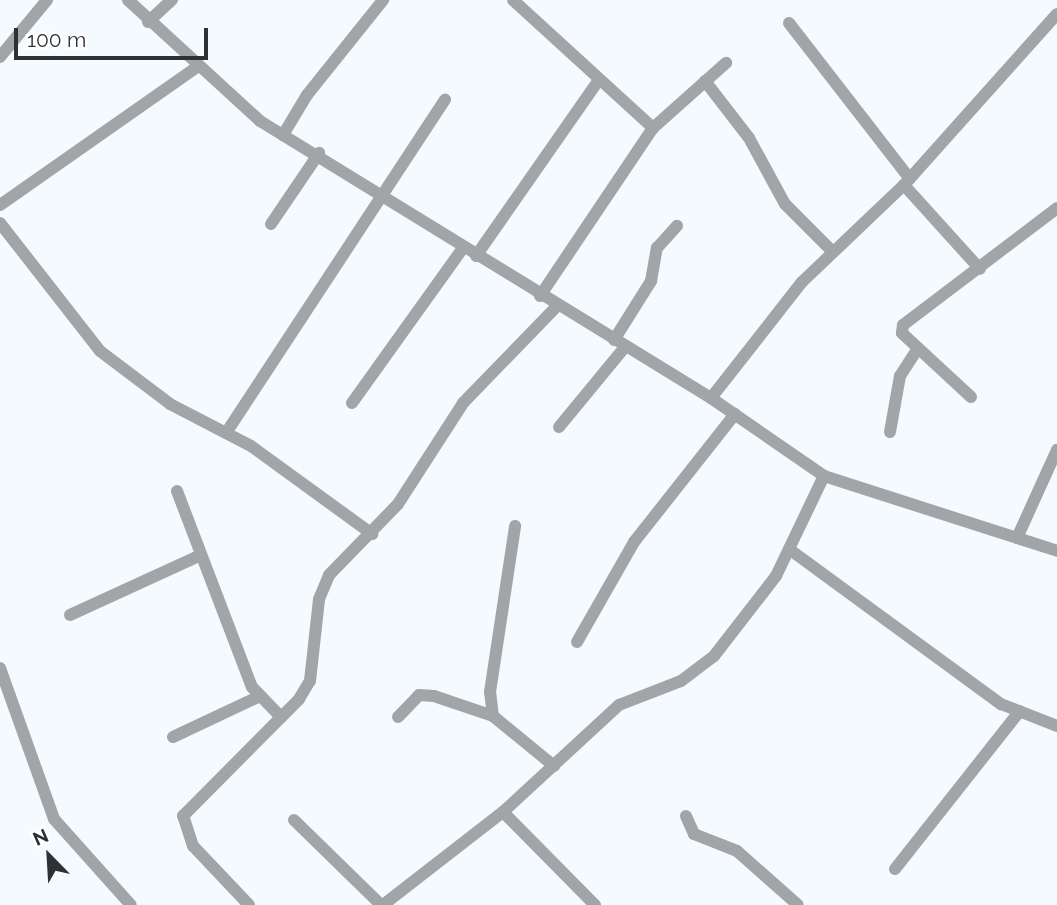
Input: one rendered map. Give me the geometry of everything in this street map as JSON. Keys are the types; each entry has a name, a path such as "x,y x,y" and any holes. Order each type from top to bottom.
{"street":[{"path":"0,57 47,0"},
{"path":"128,0 196,68 283,135 319,153 463,248 711,398 824,475 1057,551"},
{"path":"148,22 172,0"},
{"path":"283,135 383,0"},
{"path":"513,0 653,128"},
{"path":"711,398 832,251 907,182 1057,14"},
{"path":"789,23 907,182 980,269"},
{"path":"540,296 653,128 726,63"},
{"path":"0,205 196,68"},
{"path":"476,256 599,80"},
{"path":"705,81 748,138 785,204 832,251"},
{"path":"226,433 335,275 380,194 445,100"},
{"path":"271,224 319,153"},
{"path":"971,397 918,348 903,325 1057,208"},
{"path":"0,223 100,351 170,404 226,433 372,534"},
{"path":"559,427 619,343 652,281 657,248 677,226"},
{"path":"352,403 463,248"},
{"path":"249,905 193,846 183,816 281,717 310,681 322,588 372,534 463,403 557,306"},
{"path":"890,432 900,376 918,348"},
{"path":"577,642 634,542 735,414"},
{"path":"1017,538 1057,450"},
{"path":"294,820 382,905 503,812 619,705 681,681 714,656 776,576 824,475"},
{"path":"177,491 258,697 281,717"},
{"path":"493,716 490,692 514,526"},
{"path":"789,549 1020,711 1057,726"},
{"path":"70,615 201,555"},
{"path":"0,668 54,819 131,905"},
{"path":"398,718 419,695 493,716 554,766"},
{"path":"173,737 258,697"},
{"path":"895,869 1020,711"},
{"path":"503,812 595,905"},
{"path":"686,816 694,834 737,851 798,905"}]}
